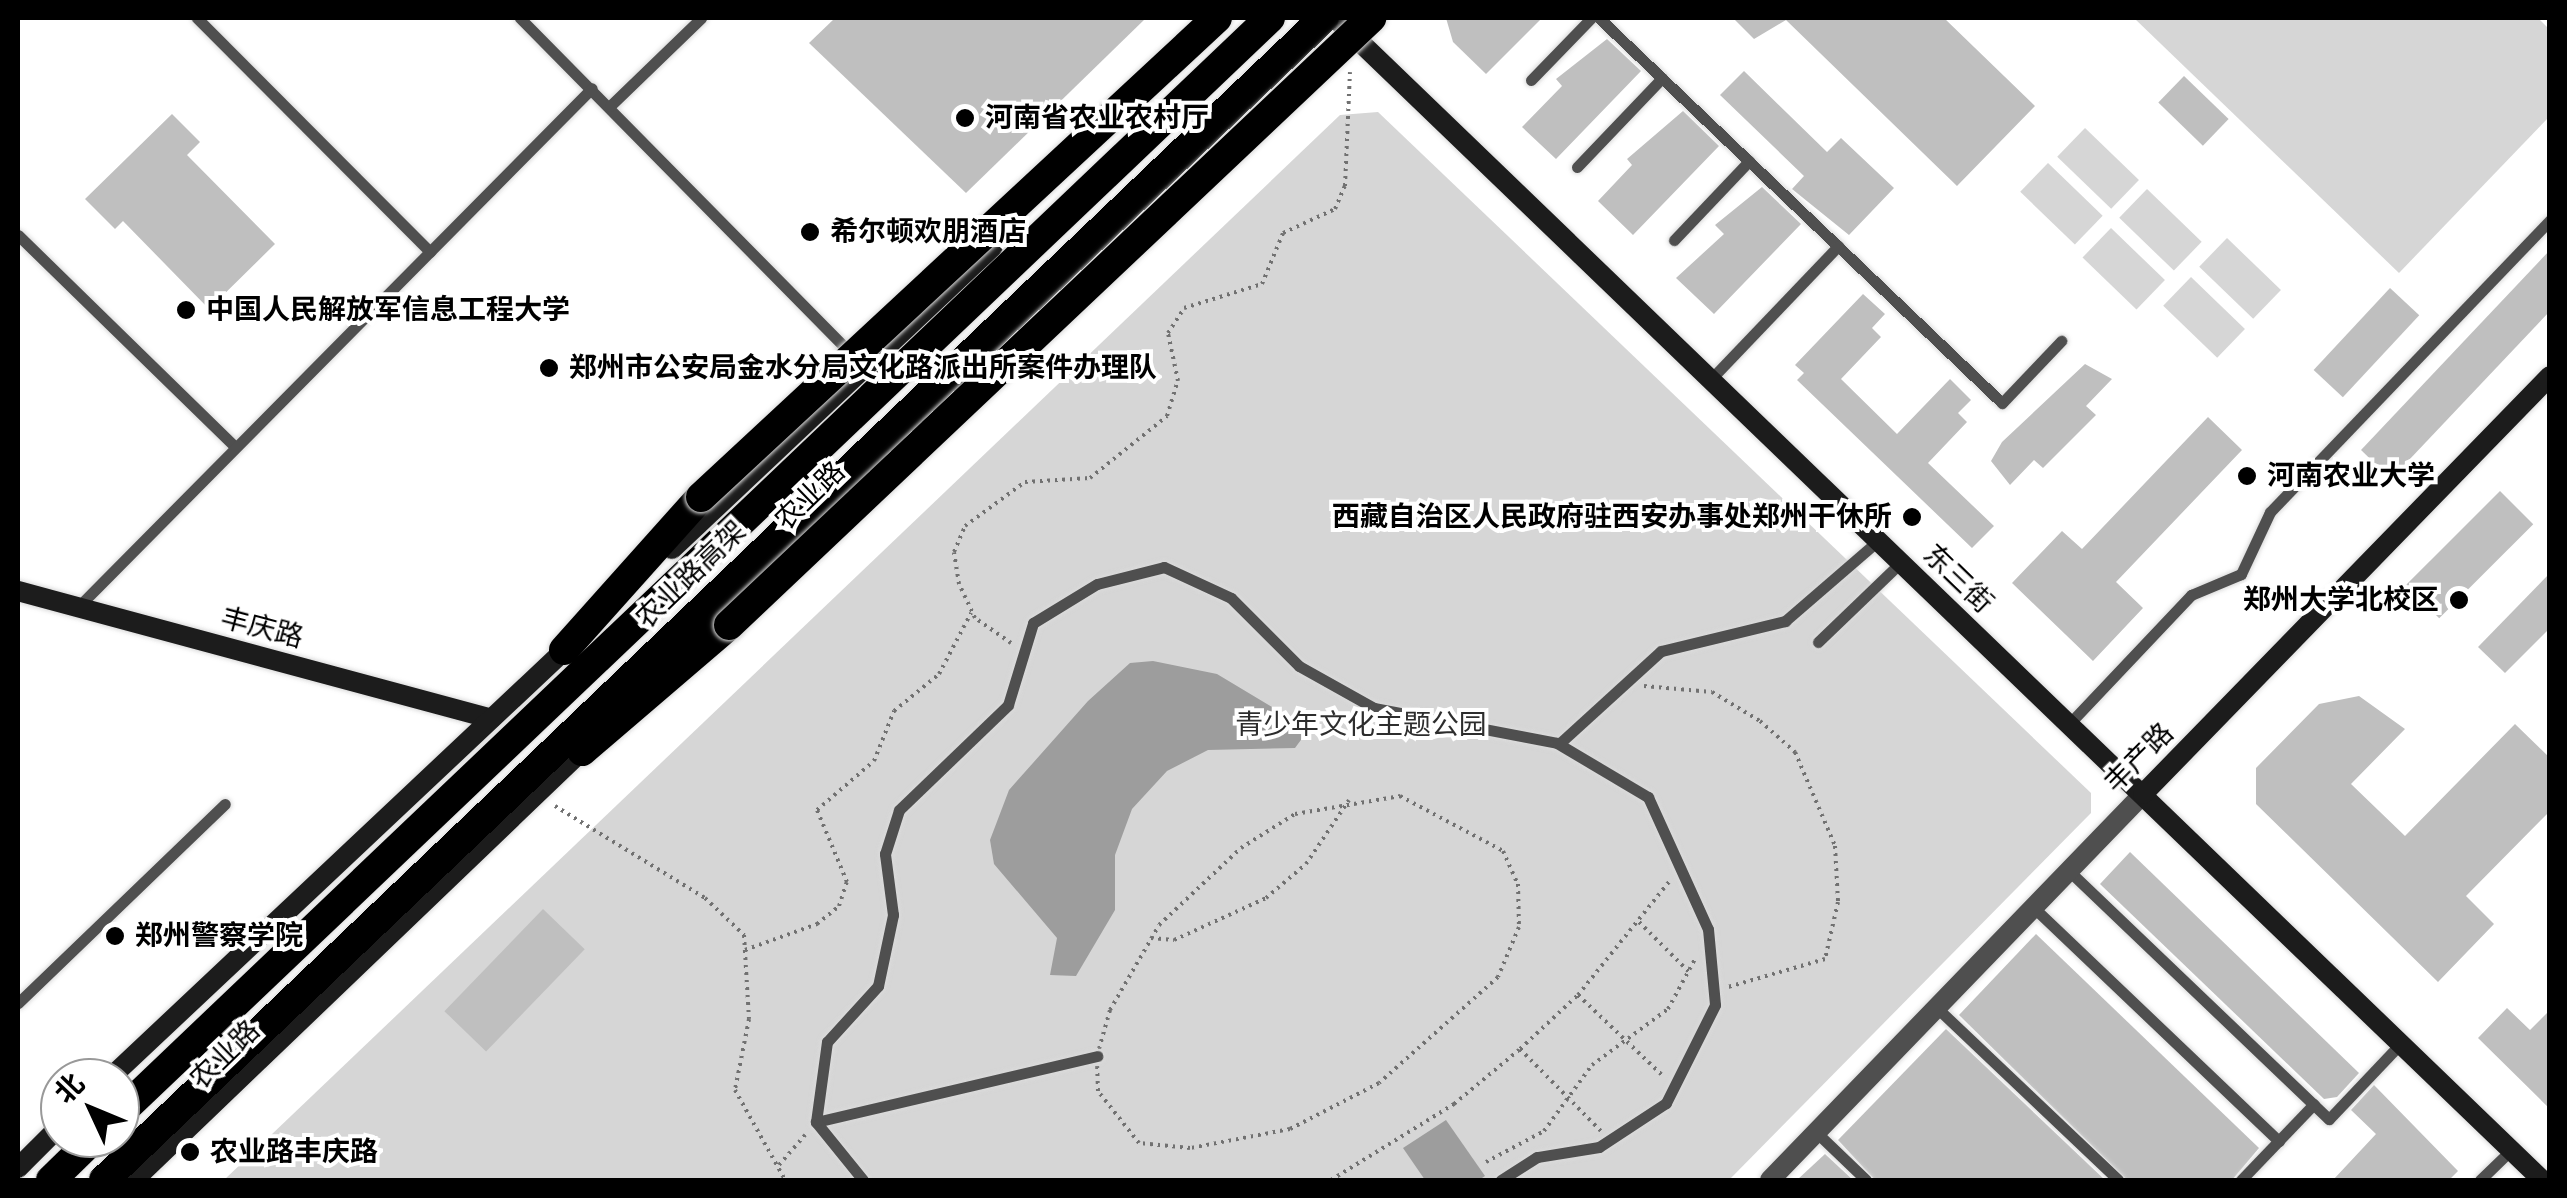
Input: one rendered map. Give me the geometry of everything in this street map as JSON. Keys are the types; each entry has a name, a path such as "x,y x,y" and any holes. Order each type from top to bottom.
{"highway":[{"path":"564,650 701,498 1217,18"},
{"name":"农业路高架","path":"140,1094 1270,18"},
{"path":"582,751 728,625 1347,23"},
{"name":"农业路高架","path":"104,1180 1347,23"},
{"path":"51,1180 74,1158"}],"street":[{"name":"农业路","path":"131,1058 1233,18"},
{"name":"农业路","path":"134,1180 1347,23"},
{"name":"东三街","path":"1347,23 2542,1180"},
{"name":"丰产路","path":"1770,1180 2067,869 2550,376"},
{"name":"丰庆路","path":"18,591 492,719"},
{"path":"18,1168 40,1146"}],"lane":[{"path":"197,18 430,252"},
{"path":"520,18 864,368"},
{"path":"610,106 701,18"},
{"path":"1531,80 1591,18"},
{"path":"1599,18 2002,403 2061,342"},
{"path":"1577,167 1662,78"},
{"path":"78,607 592,88"},
{"path":"1674,240 1749,162"},
{"path":"2070,724 2192,596 2242,574 2270,512 2550,220"},
{"path":"18,235 234,446"},
{"path":"1711,379 1838,246"},
{"path":"1561,742 1661,652 1785,621 1879,540"},
{"path":"1818,642 1901,562"},
{"path":"863,1180 816,1122 827,1042 878,986 893,915 886,854 899,810 996,720 1033,623 1097,584 1164,567 1231,598 1298,666 1374,708 1558,742 1648,798 1704,920 1714,992 1666,1102 1610,1140 1537,1157 1501,1180"},
{"path":"18,1003 225,804"},
{"path":"2067,869 2329,1118 2400,1044"},
{"path":"2032,906 2279,1141"},
{"path":"1936,1007 2118,1180"},
{"path":"816,1122 1097,1056"},
{"path":"2241,1180 2314,1104"},
{"path":"1816,1132 1866,1180"},
{"path":"2480,1180 2510,1150"}],"path":[{"path":"1026,647 999,639 971,613 954,552 965,526 1025,482 1090,478 1126,456 1167,416 1178,382 1168,332 1184,308 1262,284 1283,233 1335,210 1347,23"},
{"path":"745,950 817,924 839,906 847,882 817,810 874,760 894,710 939,674 971,613"},
{"path":"1620,688 1712,692 1760,722 1795,752 1835,846 1838,902 1825,958 1796,974 1714,992 1690,974 1639,922"},
{"path":"537,794 705,898 744,935 749,1019 734,1090 785,1180"},
{"path":"1400,796 1451,816 1504,851 1518,884 1519,928 1498,977 1446,1031 1379,1082 1290,1129 1190,1148 1139,1143 1114,1118 1098,1091 1097,1056 1110,1010 1151,938 1241,848 1295,814 1350,798 1400,796"},
{"path":"1151,938 1174,940 1266,898 1306,864 1350,798"},
{"path":"1332,1180 1454,1104 1520,1049 1578,995 1680,867"},
{"path":"1486,1162 1544,1131 1568,1097 1623,1038 1668,1009 1690,974 1704,920"},
{"path":"1578,995 1674,1086"},
{"path":"1520,1049 1610,1140"},
{"path":"779,1166 816,1122"}],"green space":[{"path":"2134,18 2538,18 2549,29 2549,117 2399,273"},
{"name":"青少年文化主题公园","path":"1378,112 2091,793 2091,813 1729,1180 224,1180 1340,115"},
{"path":"2085,128 2139,180 2111,209 2057,157"},
{"path":"2048,163 2103,216 2075,245 2020,192"},
{"path":"2147,189 2202,242 2174,271 2119,218"},
{"path":"2111,228 2165,280 2136,310 2083,257"},
{"path":"2227,238 2281,290 2253,319 2199,267"},
{"path":"2191,277 2245,329 2217,358 2163,306"}],"shaded area":[{"path":"1153,661 1217,674 1309,729 1295,748 1208,750 1167,771 1132,809 1115,855 1115,910 1076,976 1050,975 1057,938 994,864 990,840 1009,790 1088,701 1130,663"},
{"path":"1446,1120 1485,1176 1479,1180 1425,1180 1403,1148"}],"building":[{"name":"河南省农业农村厅","path":"835,18 1146,18 966,193 809,43"},
{"path":"1446,18 1542,18 1486,74 1453,42"},
{"path":"1733,18 1944,18 2035,106 1957,186 1786,20 1754,39"},
{"path":"1607,39 1641,71 1556,159 1522,127 1562,86 1556,79"},
{"path":"1744,71 1827,152 1841,138 1894,188 1849,235 1792,189 1804,176 1720,95"},
{"path":"2184,76 2229,119 2203,146 2158,103"},
{"path":"1683,111 1719,146 1633,235 1598,201 1632,165 1627,159"},
{"path":"172,114 200,142 187,155 275,244 209,309 123,221 115,229 85,199"},
{"path":"1762,187 1801,224 1714,314 1676,278 1724,234 1715,225"},
{"path":"2550,250 2550,311 2391,479 2361,450"},
{"path":"2390,288 2419,315 2343,397 2314,370"},
{"path":"1863,294 1885,314 1872,328 1881,337 1841,379 1897,434 1950,379 1971,400 1958,413 1967,422 1928,463 1994,526 1972,548 1797,380 1804,373 1795,365"},
{"path":"2085,364 2112,379 2086,406 2096,415 2043,468 2034,460 2010,485 1991,461 2002,442"},
{"path":"2208,417 2242,450 2116,582 2143,608 2093,661 2012,583 2062,531 2082,549"},
{"path":"2500,491 2533,524 2439,618 2406,585"},
{"path":"2550,573 2550,628 2505,673 2478,647"},
{"path":"2359,696 2405,729 2351,784 2405,836 2515,724 2550,758 2550,811 2466,896 2494,924 2438,982 2256,804 2256,768 2319,704"},
{"path":"2130,852 2359,1073 2337,1097 2324,1099 2100,884"},
{"path":"543,909 585,949 486,1051 444,1011"},
{"path":"2036,934 2259,1148 2232,1180 2127,1180 1959,1015"},
{"path":"2507,1008 2530,1030 2550,1010 2550,1109 2478,1038"},
{"path":"1946,1029 2105,1180 1875,1180 1838,1140"},
{"path":"2374,1085 2458,1171 2449,1180 2333,1180 2376,1134 2351,1110"},
{"path":"1825,1154 1853,1180 1797,1180"}],"place":[{"name":"河南省农业农村厅","path":"965,118"},
{"name":"希尔顿欢朋酒店","path":"810,232"},
{"name":"中国人民解放军信息工程大学","path":"186,310"},
{"name":"郑州市公安局金水分局文化路派出所案件办理队","path":"549,368"},
{"name":"河南农业大学","path":"2247,476"},
{"name":"西藏自治区人民政府驻西安办事处郑州干休所","path":"1912,517"},
{"name":"郑州大学北校区","path":"2459,600"},
{"name":"郑州警察学院","path":"115,936"},
{"name":"农业路丰庆路","path":"190,1152"}]}
